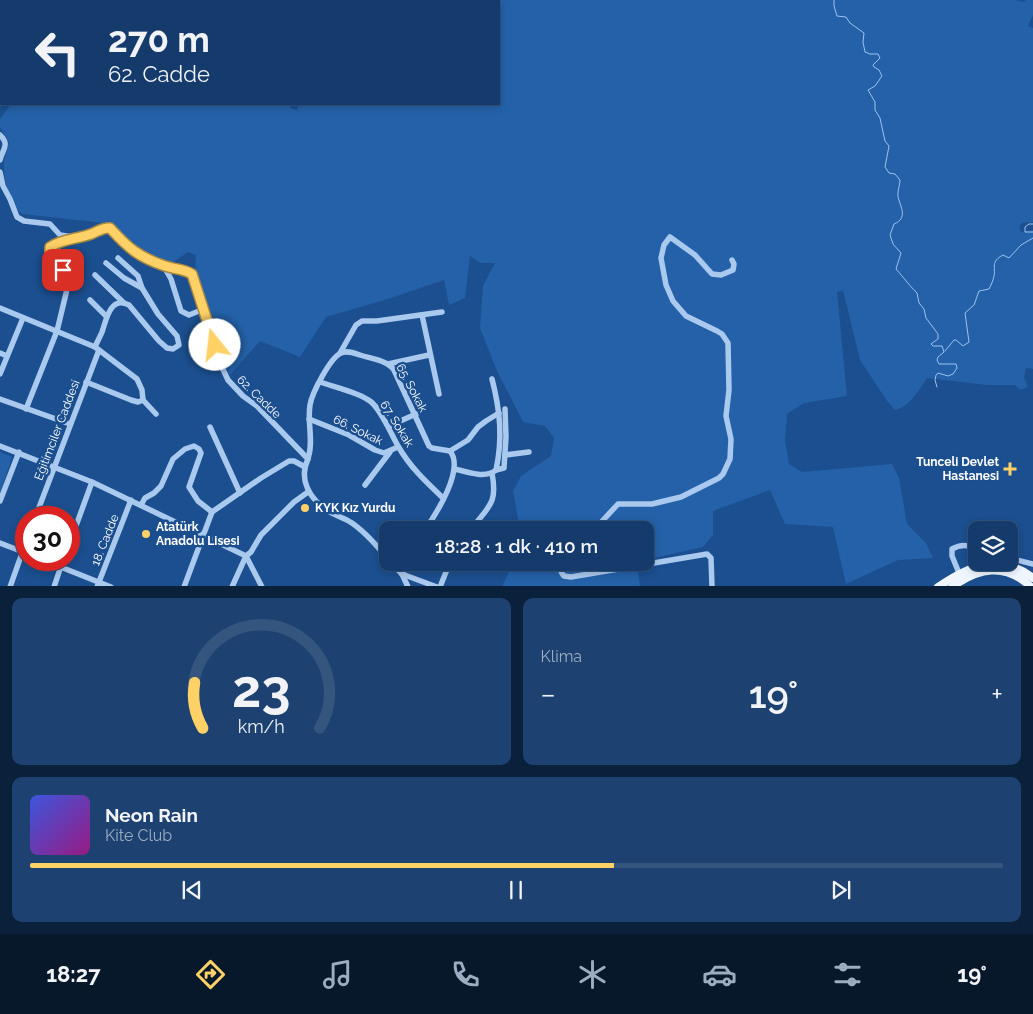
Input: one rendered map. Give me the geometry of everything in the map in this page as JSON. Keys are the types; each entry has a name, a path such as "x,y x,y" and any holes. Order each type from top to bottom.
{"main road":[{"path":"938,586 968,569"},
{"path":"1018,569 1033,578"},
{"path":"954,586 977,572 994,570 1016,575 1031,586"}],"street":[{"path":"0,134 6,144 0,160"},
{"path":"0,172 3,186 17,217 24,221 50,224 60,235 75,237"},
{"name":"62. Cadde","path":"57,331 69,278 50,256 50,248 52,245 75,237 108,228 136,253 163,265 192,274 220,363 228,380 234,388 257,406 308,459"},
{"path":"602,521 618,504 652,504 681,497 715,480 723,474 727,467 731,451 731,439 726,416 729,396 728,344 717,330 691,320 680,311 666,285 662,258 664,246 670,238 695,255 712,274 721,275 733,270 734,264 732,260"},
{"path":"95,275 124,303 129,305 164,346 170,349 178,347 179,340 158,314 142,288 138,276 118,258"},
{"path":"106,263 124,278 142,288"},
{"path":"163,265 171,279 181,312 189,315 204,310"},
{"path":"90,300 106,316 116,305 124,303"},
{"path":"0,308 97,348 137,379 142,390 143,400 156,414"},
{"path":"379,549 354,524 328,511 308,492 304,480 304,467 308,459 311,442 309,419 312,398 356,325 362,321 442,312"},
{"path":"422,315 438,394"},
{"name":"Eğitimciler Caddesi","path":"39,506 86,382 106,316"},
{"path":"0,374 23,318"},
{"path":"26,409 57,331"},
{"name":"65. Sokak","path":"340,353 349,352 388,364 394,370 430,446 450,451"},
{"path":"0,353 7,356"},
{"path":"388,364 429,355"},
{"path":"479,521 485,514 495,495 494,472 501,441 499,413 492,379"},
{"path":"86,382 131,400 138,402 143,400"},
{"name":"67. Sokak","path":"320,382 359,395 370,401 388,426 398,447 425,482 443,498"},
{"path":"0,399 70,424"},
{"path":"455,469 467,472 494,472 504,468 505,409"},
{"path":"430,521 443,498 455,469 454,458 450,451 468,440 486,420 499,413"},
{"path":"388,426 416,414"},
{"name":"66. Sokak","path":"309,419 349,434 374,450 384,453 398,447"},
{"path":"210,427 240,493"},
{"path":"0,446 92,482 246,556 262,586"},
{"path":"141,505 145,498 161,486 173,459 185,448 194,446 201,453 189,487 198,501 212,512"},
{"path":"0,499 19,452"},
{"path":"365,484 390,452"},
{"path":"505,455 529,452"},
{"path":"184,586 212,512 289,462 294,461 304,467"},
{"path":"80,515 92,482"},
{"path":"232,586 246,556 251,552 261,535 294,502 308,492"},
{"name":"18. Cadde","path":"98,584 131,500"},
{"path":"0,544 15,550"},
{"path":"959,573 952,556 952,550 958,546 968,546"},
{"path":"654,563 707,554 711,558 712,586"},
{"path":"1018,558 1033,562"},
{"path":"10,586 16,571"},
{"path":"54,586 60,571"},
{"path":"70,571 98,584 111,586"},
{"path":"399,571 408,586"},
{"path":"402,574 439,586 446,571"},
{"path":"561,571 564,576 570,577 606,571"}],"shaded area":[{"path":"500,0 1015,0 1024,2 1026,0 1033,0 1033,15 1028,26 1033,28 1033,222 1022,223 1019,227 1021,232 1033,230 1033,369 1026,368 1024,377 1028,387 1020,390 1015,385 987,385 927,378 910,402 895,410 860,360 843,290 837,292 847,396 804,403 787,414 785,440 789,464 802,472 892,464 899,478 907,524 926,543 933,558 898,560 846,584 833,527 785,524 770,490 713,511 713,535 703,547 654,558 654,521 518,521 513,491 521,476 551,456 554,438 545,426 523,422 497,371 480,328 483,286 495,263 480,263 470,256 465,298 449,305 444,280 326,317 300,357 260,341 230,375 221,356 195,272 196,255 188,252 170,264 132,247 113,224 22,214 17,210 10,198 4,162 9,143 0,127 0,119 10,105 291,105 290,108 297,110 299,105 500,105"},
{"path":"0,452 12,457 0,493"},
{"path":"509,571 638,571 640,586 502,586"}],"waterway":[{"path":"834,0 837,16 846,17 850,23 864,33 865,52 878,54 880,58 873,65 882,76 875,86 868,90 875,102 875,110 880,118 885,141 889,146 885,167 889,173 895,174 900,180 898,195 902,216 894,224 890,235 893,244 901,253 896,269 917,293 919,303 924,309 926,318 938,334 938,339 931,344 933,346 942,346 944,352 938,357 939,364 956,364 957,368 953,374 948,376 938,373 935,380 937,387"},
{"path":"1033,224 1025,227 1025,232 1033,232"},
{"path":"945,351 954,340 963,346 969,342 965,313 974,305 979,291 989,289 994,278 996,260 1003,255 1009,258 1021,245 1033,238"}],"place":[{"name":"Tunceli Devlet Hastanesi","path":"1010,469"},
{"name":"KYK Kız Yurdu","path":"305,508"},
{"name":"Atatürk Anadolu Lisesi","path":"146,534"}],"route":[{"path":"63,270 50,256 50,247 52,245 110,228 136,253 163,265 192,274 215,345"}]}
